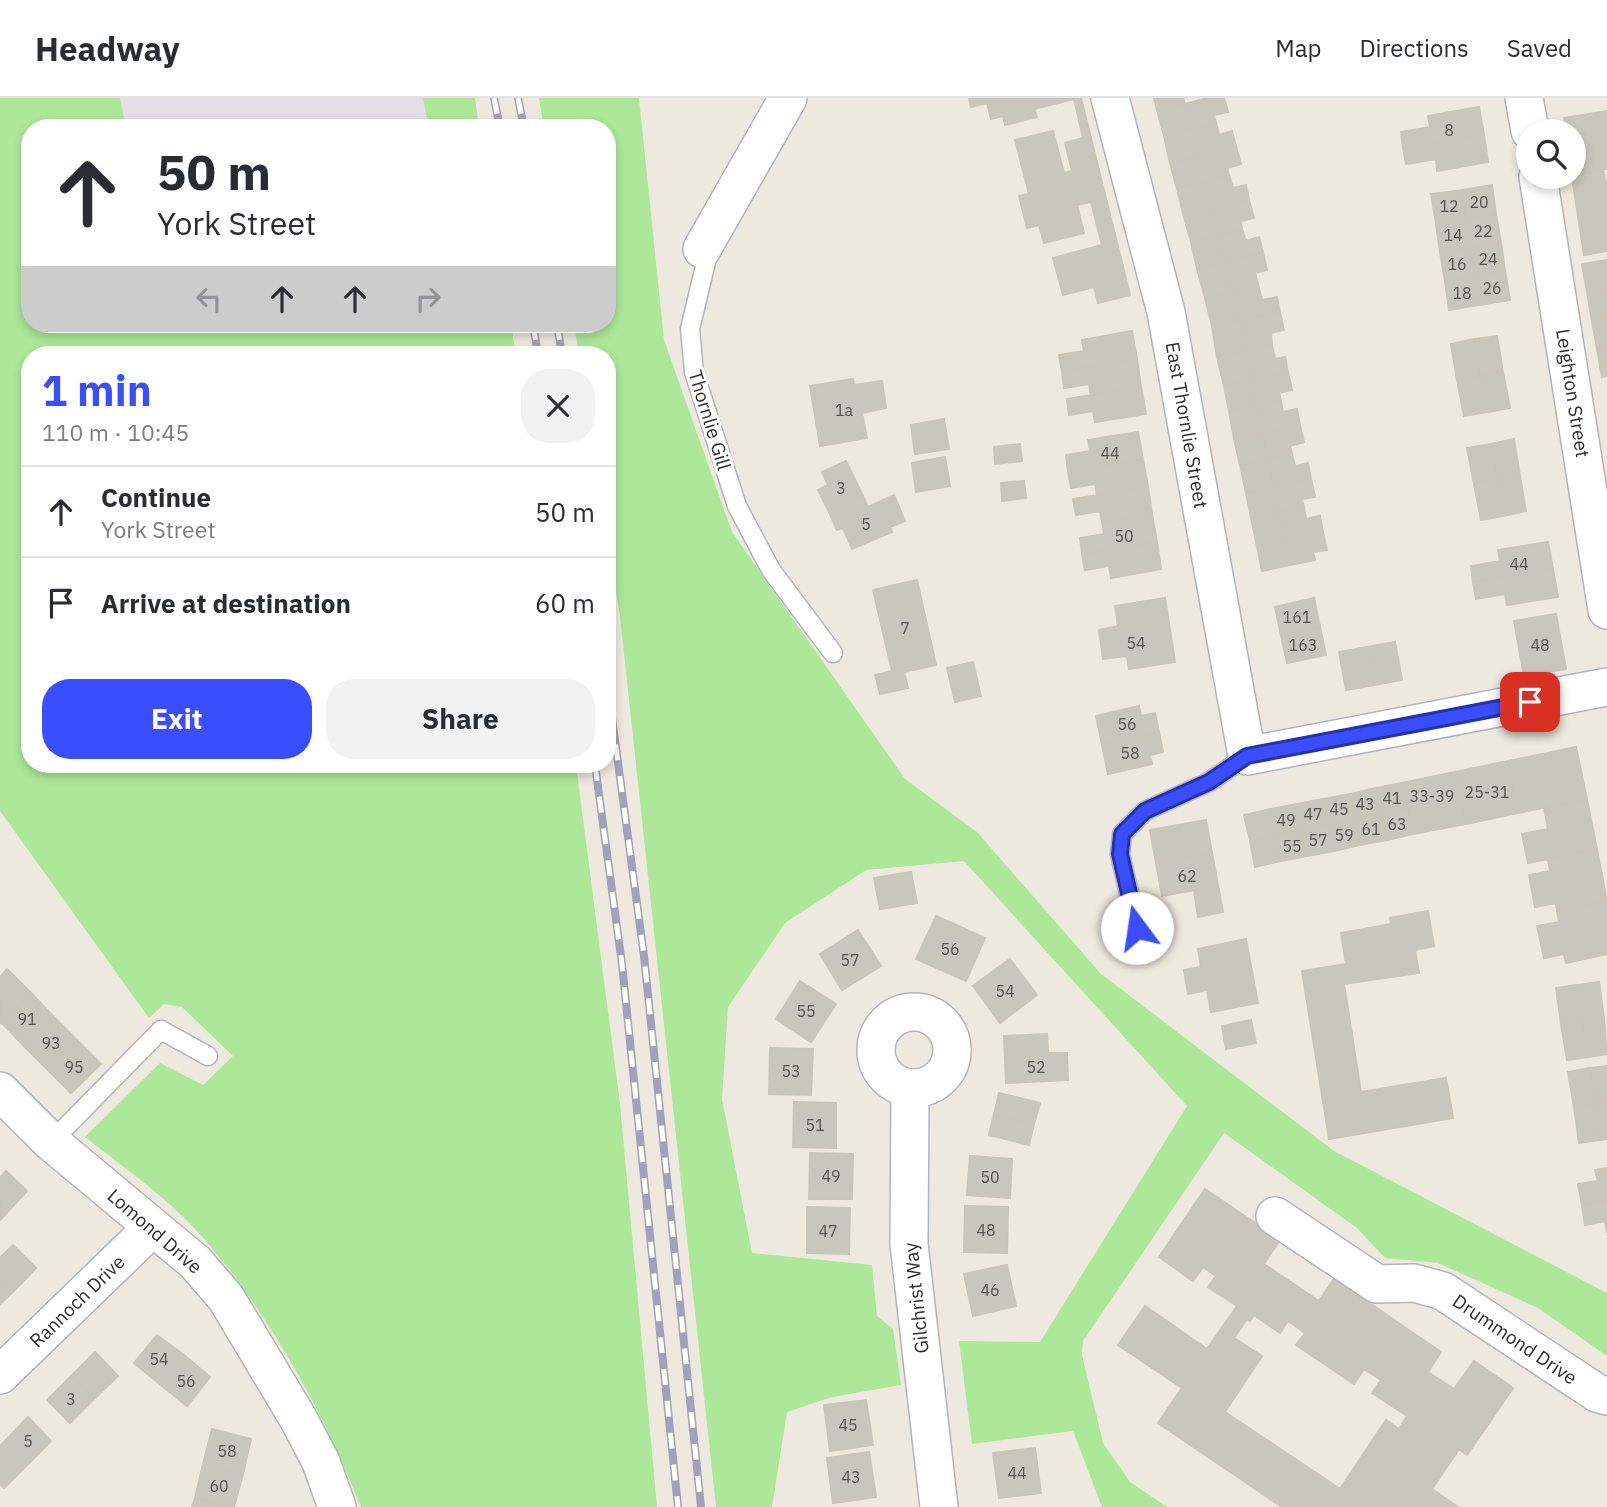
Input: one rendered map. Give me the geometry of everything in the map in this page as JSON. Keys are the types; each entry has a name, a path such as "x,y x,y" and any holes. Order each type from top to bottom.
{"street":[{"name":"Thornlie Gill","path":"702,249 788,98"},
{"name":"East Thornlie Street","path":"1110,98 1166,312 1247,756"},
{"path":"1524,98 1528,119"},
{"name":"Leighton Street","path":"1540,189 1607,610"},
{"path":"1247,756 1607,687"},
{"name":"Gilchrist Way","path":"910,1088 909,1244 939,1507"},
{"name":"Lomond Drive","path":"0,1091 51,1142 195,1262 226,1298 299,1420 321,1462 337,1507"},
{"name":"Drummond Drive","path":"1275,1216 1377,1284 1415,1283 1443,1291 1597,1393 1607,1396"},
{"name":"Rannoch Drive","path":"0,1375 153,1227"}],"lane":[{"name":"Thornlie Gill","path":"702,249 706,262 690,329 691,340 694,372 721,457 737,506 771,570 832,653"},
{"path":"1137,928 1120,854 1122,834 1145,811 1209,782 1247,756"},
{"path":"51,1142 160,1030 208,1056"}],"shaded area":[{"path":"120,98 423,98 427,119 124,119"}],"green space":[{"path":"0,98 120,98 124,119 21,119 21,333 512,333 515,346 21,346 21,773 577,773 620,1104 657,1507 361,1507 313,1402 274,1335 230,1271 179,1212 85,1137 160,1063 203,1085 233,1056 182,1007 164,1004 149,1018 0,811"},
{"path":"423,98 475,98 478,119 427,119"},
{"path":"539,98 639,98 664,340 732,532 905,779 977,832 1101,974 1334,1151 1607,1293 1607,1356 1538,1308 1438,1263 1385,1258 1357,1228 1224,1133 1083,1341 1082,1355 1103,1443 1130,1482 1167,1507 1102,1507 1073,1431 972,1444 959,1341 1040,1342 1187,1106 964,861 866,870 785,923 728,1007 722,1099 752,1253 872,1265 877,1316 893,1329 901,1385 832,1397 787,1412 772,1507 716,1507 616,591 616,346 578,346 575,333 616,333 616,119 542,119"}],"building":[{"path":"969,98 1081,98 1130,295 1098,303 1094,287 1063,295 1053,258 1102,245 1091,202 1077,205 1084,233 1044,243 1039,225 1027,228 1019,196 1029,194 1015,140 1053,131 1064,173 1072,171 1065,143 1083,138 1074,99 1034,109 1037,117 1005,125 1003,116 991,119 987,103 971,107"},
{"path":"1154,98 1183,98 1185,104 1157,110"},
{"path":"1207,98 1224,98 1228,112 1214,115 1216,123 1191,129 1185,104"},
{"path":"1185,104 1191,129 1164,136 1157,110"},
{"path":"1479,107 1484,135 1403,148 1401,132 1430,127 1428,116"},
{"path":"1607,111 1607,169 1586,172 1586,119 1564,118"},
{"path":"1216,123 1219,135 1232,131 1236,146 1198,156 1191,129"},
{"path":"1191,129 1198,156 1170,163 1164,136"},
{"path":"1484,135 1488,162 1437,171 1436,159 1406,164 1403,148"},
{"path":"1236,146 1241,164 1227,168 1229,175 1205,182 1198,156"},
{"path":"1198,156 1205,182 1177,189 1170,163"},
{"path":"1603,170 1607,188 1607,251 1584,255 1574,189 1586,189 1586,174"},
{"path":"1229,175 1233,188 1246,185 1249,200 1211,210 1205,182"},
{"path":"1205,182 1211,210 1184,217 1177,189"},
{"path":"1492,185 1496,214 1466,219 1462,190"},
{"path":"1462,190 1466,219 1436,223 1431,194"},
{"path":"1249,200 1254,218 1241,221 1242,229 1218,235 1211,210"},
{"path":"1211,210 1218,235 1191,242 1184,217"},
{"path":"1496,214 1501,243 1470,248 1466,219"},
{"path":"1466,219 1470,248 1440,252 1436,223"},
{"path":"1242,229 1246,241 1259,237 1263,252 1225,262 1218,235"},
{"path":"1218,235 1225,262 1197,269 1191,242"},
{"path":"1501,243 1505,271 1475,276 1470,248"},
{"path":"1470,248 1475,276 1445,281 1440,252"},
{"path":"1263,252 1267,270 1255,273 1258,284 1233,291 1225,262"},
{"path":"1607,260 1607,289 1587,292 1582,264"},
{"path":"1225,262 1233,291 1205,298 1197,269"},
{"path":"1505,271 1510,300 1479,305 1475,276"},
{"path":"1475,276 1479,305 1449,310 1445,281"},
{"path":"1258,284 1262,300 1277,297 1280,312 1240,321 1233,291"},
{"path":"1607,289 1607,318 1592,321 1587,292"},
{"path":"1233,291 1240,321 1212,326 1205,298"},
{"path":"1280,312 1284,330 1271,333 1272,345 1245,351 1240,321"},
{"path":"1607,318 1607,347 1597,349 1592,321"},
{"path":"1240,321 1245,351 1217,357 1212,326"},
{"path":"1132,331 1137,359 1062,371 1059,355 1084,351 1082,340"},
{"path":"1497,336 1503,372 1480,376 1474,339"},
{"path":"1474,339 1480,376 1457,380 1451,344"},
{"path":"1272,345 1275,359 1285,357 1288,372 1251,380 1245,351"},
{"path":"1607,347 1607,376 1602,377 1597,349"},
{"path":"1245,351 1251,380 1224,386 1217,357"},
{"path":"1137,359 1141,387 1091,395 1089,384 1064,388 1062,371"},
{"path":"1288,372 1292,390 1279,393 1281,401 1256,405 1251,380"},
{"path":"1503,372 1510,408 1487,412 1480,376"},
{"path":"1480,376 1487,412 1464,416 1457,380"},
{"path":"853,379 854,385 882,381 886,408 862,413 867,438 820,446 810,386"},
{"path":"1251,380 1256,405 1229,411 1224,386"},
{"path":"1141,387 1146,414 1095,422 1093,411 1069,415 1067,399"},
{"path":"1281,401 1283,412 1297,409 1300,425 1262,433 1256,405"},
{"path":"1256,405 1262,433 1234,439 1229,411"},
{"path":"944,419 949,449 915,454 911,425"},
{"path":"1300,425 1304,442 1290,446 1292,454 1268,459 1262,433"},
{"path":"1138,432 1143,459 1068,471 1066,455 1090,451 1088,440"},
{"path":"1262,433 1268,459 1240,465 1234,439"},
{"path":"1514,439 1520,476 1497,479 1491,444"},
{"path":"1020,444 1022,461 995,464 994,447"},
{"path":"1491,444 1497,479 1474,484 1467,448"},
{"path":"1292,454 1295,466 1308,463 1311,479 1274,487 1268,459"},
{"path":"945,457 950,486 916,492 912,463"},
{"path":"1143,459 1148,487 1097,495 1095,484 1071,488 1068,471"},
{"path":"1268,459 1274,487 1246,493 1240,465"},
{"path":"846,461 863,496 828,510 818,490 828,485 822,472"},
{"path":"1520,476 1526,511 1503,516 1497,479"},
{"path":"1311,479 1315,497 1302,499 1304,507 1279,512 1274,487"},
{"path":"1497,479 1503,516 1481,520 1474,484"},
{"path":"1024,481 1026,498 1002,501 1001,483"},
{"path":"1148,487 1152,514 1102,522 1100,511 1076,515 1073,499"},
{"path":"1274,487 1279,512 1251,518 1246,493"},
{"path":"894,495 905,521 890,527 892,532 852,549 843,528 837,530 828,510 863,496 868,507"},
{"path":"1304,507 1306,519 1320,516 1323,532 1284,540 1279,512"},
{"path":"1279,512 1284,540 1257,546 1251,518"},
{"path":"1152,514 1157,542 1082,554 1080,538 1104,534 1102,522"},
{"path":"1323,532 1327,550 1313,552 1315,560 1290,565 1284,540"},
{"path":"1284,540 1290,565 1262,571 1257,546"},
{"path":"1157,542 1161,569 1111,578 1109,566 1085,570 1082,554"},
{"path":"1548,542 1553,569 1473,582 1471,566 1500,561 1498,550"},
{"path":"1553,569 1558,597 1507,605 1505,594 1476,599 1473,582"},
{"path":"917,580 936,665 904,672 908,688 880,694 875,675 892,671 873,590"},
{"path":"1165,598 1175,662 1129,669 1127,656 1103,659 1099,630 1118,626 1115,606"},
{"path":"1314,598 1320,627 1281,635 1275,607"},
{"path":"1556,614 1566,669 1524,676 1514,621"},
{"path":"1320,627 1326,655 1287,663 1281,635"},
{"path":"1395,642 1402,680 1374,685 1367,647"},
{"path":"1367,647 1374,685 1346,690 1339,652"},
{"path":"973,662 981,696 955,702 947,668"},
{"path":"1139,706 1141,716 1155,713 1159,732 1102,745 1096,716"},
{"path":"1159,732 1163,752 1150,755 1152,764 1108,774 1102,745"},
{"path":"1576,747 1587,799 1518,813 1508,761"},
{"path":"1508,761 1518,813 1466,824 1455,772"},
{"path":"1455,772 1466,824 1413,834 1402,783"},
{"path":"1402,783 1408,809 1381,814 1376,788"},
{"path":"1376,788 1381,814 1355,819 1350,794"},
{"path":"1350,794 1355,819 1329,825 1323,799"},
{"path":"1323,799 1329,825 1302,830 1297,804"},
{"path":"1587,799 1597,849 1528,863 1522,834 1548,829 1544,808"},
{"path":"1297,804 1302,830 1276,835 1271,809"},
{"path":"1271,809 1276,835 1250,841 1244,815"},
{"path":"1408,809 1413,834 1387,840 1381,814"},
{"path":"1381,814 1387,840 1360,845 1355,819"},
{"path":"1355,819 1360,845 1334,851 1329,825"},
{"path":"1206,820 1212,853 1156,863 1150,830"},
{"path":"1329,825 1334,851 1307,856 1302,830"},
{"path":"1302,830 1307,856 1281,861 1276,835"},
{"path":"1276,835 1281,861 1255,867 1250,841"},
{"path":"1597,849 1607,901 1557,911 1556,903 1535,907 1529,875 1550,871 1548,859"},
{"path":"1212,853 1223,912 1198,917 1194,890 1162,896 1156,863"},
{"path":"911,872 917,903 880,909 874,878"},
{"path":"1607,901 1607,954 1566,963 1564,954 1544,958 1537,926 1559,922 1557,911"},
{"path":"1428,911 1434,946 1415,950 1419,973 1344,984 1361,1092 1446,1078 1453,1118 1329,1139 1302,971 1346,964 1341,933 1391,924 1390,918"},
{"path":"936,916 985,938 966,981 916,959"},
{"path":"858,930 881,966 842,990 820,954"},
{"path":"1246,939 1258,1003 1211,1012 1207,990 1188,994 1184,970 1201,967 1198,949"},
{"path":"1010,959 1037,995 1000,1023 973,986"},
{"path":"7,969 31,993 1,1022 0,977"},
{"path":"800,981 836,1004 811,1042 776,1019"},
{"path":"1599,982 1604,1018 1582,1021 1577,985"},
{"path":"1577,985 1582,1021 1561,1024 1556,988"},
{"path":"31,993 54,1017 24,1046 1,1022"},
{"path":"54,1017 77,1040 47,1069 24,1046"},
{"path":"1604,1018 1607,1054 1588,1057 1582,1021"},
{"path":"1251,1020 1256,1043 1226,1049 1222,1026"},
{"path":"1582,1021 1588,1057 1567,1060 1561,1024"},
{"path":"1047,1034 1048,1053 1067,1053 1068,1080 1006,1083 1004,1036"},
{"path":"77,1040 101,1064 71,1093 47,1069"},
{"path":"770,1048 813,1049 811,1095 769,1094"},
{"path":"1607,1066 1607,1103 1595,1104 1590,1068"},
{"path":"1590,1068 1595,1104 1574,1107 1568,1072"},
{"path":"999,1093 1040,1103 1034,1124 994,1114"},
{"path":"794,1102 836,1103 836,1148 793,1147"},
{"path":"1607,1103 1607,1139 1600,1140 1595,1104"},
{"path":"1595,1104 1600,1140 1579,1143 1574,1107"},
{"path":"994,1114 1034,1124 1029,1145 989,1135"},
{"path":"810,1153 853,1154 852,1199 809,1199"},
{"path":"970,1156 1012,1159 1010,1198 967,1195"},
{"path":"1607,1168 1607,1200 1582,1205 1578,1184 1598,1181 1595,1170"},
{"path":"6,1171 27,1191 1,1219 0,1178"},
{"path":"1205,1189 1280,1240 1264,1264 1319,1301 1334,1279 1441,1352 1428,1372 1454,1389 1474,1361 1513,1388 1467,1455 1459,1449 1432,1489 1458,1507 1282,1507 1158,1423 1182,1388 1118,1345 1145,1306 1207,1349 1237,1306 1208,1287 1216,1276 1203,1267 1193,1281 1159,1257","holes":["1254,1315 1280,1333 1288,1321 1305,1333 1296,1345 1354,1384 1364,1369 1381,1380 1372,1393 1407,1416 1399,1429 1386,1420 1340,1489 1225,1412 1262,1356 1234,1338 1247,1319 1250,1321"]},
{"path":"1607,1200 1607,1233 1605,1221 1585,1225 1582,1205"},
{"path":"965,1206 1008,1207 1007,1253 964,1252"},
{"path":"807,1207 850,1208 849,1254 807,1253"},
{"path":"13,1245 36,1268 13,1292 0,1279 0,1258"},
{"path":"1007,1265 1016,1306 973,1316 964,1274"},
{"path":"0,1279 13,1292 0,1304"},
{"path":"157,1335 184,1355 161,1385 134,1363"},
{"path":"95,1352 118,1376 94,1399 71,1376"},
{"path":"184,1355 210,1377 187,1406 161,1385"},
{"path":"71,1376 94,1399 70,1423 47,1400"},
{"path":"866,1400 873,1445 830,1451 824,1405"},
{"path":"28,1417 51,1441 28,1464 5,1441"},
{"path":"212,1429 251,1439 243,1474 203,1464"},
{"path":"5,1441 28,1464 4,1488 0,1484 0,1446"},
{"path":"1035,1448 1041,1493 999,1498 993,1453"},
{"path":"869,1452 876,1497 833,1503 827,1458"},
{"path":"203,1464 243,1474 234,1507 195,1498"},
{"path":"195,1498 230,1507 192,1507"}],"railway":[{"path":"494,98 498,119"},
{"path":"518,98 522,119"},
{"path":"534,333 537,346"},
{"path":"558,333 561,346"},
{"path":"616,748 644,956 701,1507"},
{"path":"596,773 622,964 678,1507"}],"route":[{"path":"1137,928 1120,854 1122,834 1131,822 1145,811 1209,782 1247,756 1530,702"}]}
